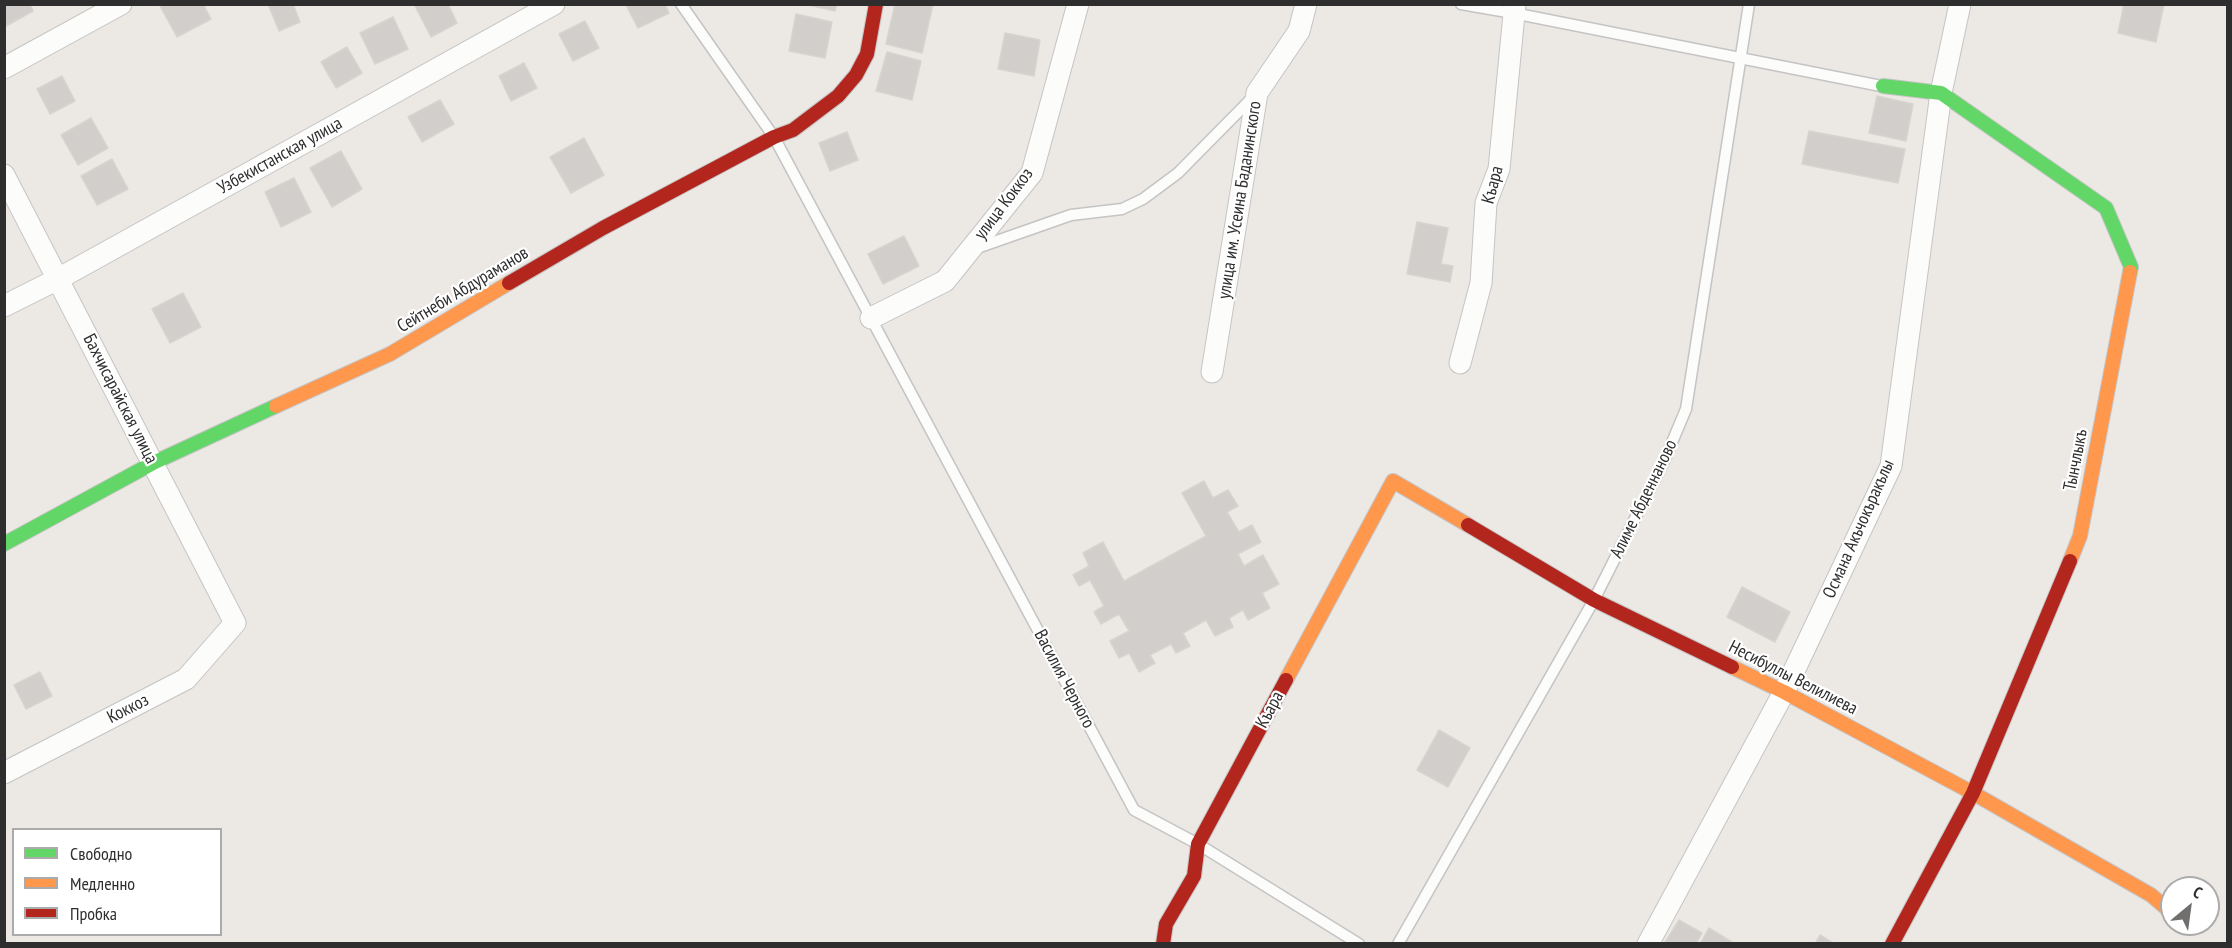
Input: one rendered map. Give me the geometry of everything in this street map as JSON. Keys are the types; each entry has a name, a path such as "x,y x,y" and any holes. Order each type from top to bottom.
{"street":[{"path":"4,68 121,4"},
{"name":"Узбекистанская улица","path":"4,306 58,279 554,4"},
{"name":"Сейтнеби Абдураманов","path":"4,544 153,463 390,354 603,228 793,130 838,96 856,75 867,54 876,4"},
{"name":"улица Коккоз","path":"871,318 945,280 1032,173 1078,4"},
{"name":"улица им. Усеина Баданинского","path":"1212,372 1257,93 1299,31 1306,4"},
{"name":"Османа Акъчокъракълы","path":"1648,944 1784,692 1891,466 1941,93 1960,4"},
{"name":"Къара","path":"1460,363 1481,283 1486,203 1499,169 1514,9"},
{"name":"Тынчлыкъ","path":"1882,86 1941,93 2106,208 2131,267 2080,536 1972,793 1892,944"},
{"name":"Бахчисарайская улица","path":"4,175 235,623"},
{"name":"Къара","path":"1163,944 1166,924 1194,876 1198,844 1393,481"},
{"name":"Несибуллы Велилиева","path":"1393,481 1594,600 1784,692 1972,793 2160,903"},
{"name":"Коккоз","path":"4,773 186,679 235,623"}],"lane":[{"name":"Василия Черного","path":"681,4 774,138 1134,810 1198,844 1359,944"},
{"path":"1461,4 1514,9 1882,86"},
{"name":"Алиме Абденнаново","path":"1398,944 1594,600 1665,459 1686,409 1749,4"},
{"path":"968,251 1071,215 1122,209 1143,200 1178,173 1257,93"}],"building":[{"path":"4,4 30,4 33,11 6,26"},
{"path":"159,4 203,4 211,19 177,37"},
{"path":"268,4 293,4 300,22 279,31"},
{"path":"414,4 448,4 457,23 431,37"},
{"path":"665,4 669,13 638,28 626,5"},
{"path":"804,4 837,4 835,11"},
{"path":"895,4 933,4 922,53 886,44"},
{"path":"2124,4 2164,4 2156,42 2118,33"},
{"path":"796,14 832,22 825,58 789,51"},
{"path":"393,17 408,49 375,64 360,33"},
{"path":"585,21 599,48 573,61 559,34"},
{"path":"1005,33 1040,40 1034,76 998,69"},
{"path":"347,47 362,73 336,88 321,62"},
{"path":"887,52 921,61 912,100 876,91"},
{"path":"524,63 537,88 511,101 499,76"},
{"path":"62,76 75,101 50,114 37,89"},
{"path":"1877,96 1913,104 1906,141 1869,133"},
{"path":"440,100 454,124 422,142 408,117"},
{"path":"91,118 108,148 78,165 61,135"},
{"path":"1809,131 1905,149 1898,183 1802,164"},
{"path":"847,132 858,160 830,171 819,143"},
{"path":"584,138 604,175 571,193 550,157"},
{"path":"341,151 362,189 332,207 310,168"},
{"path":"112,159 128,189 97,205 81,176"},
{"path":"294,178 311,212 281,227 265,192"},
{"path":"1417,222 1448,228 1441,264 1453,266 1450,282 1407,274"},
{"path":"904,236 919,266 883,284 868,254"},
{"path":"183,293 201,327 170,343 152,309"},
{"path":"1204,481 1213,498 1228,490 1238,506 1227,512 1239,532 1252,525 1261,542 1238,554 1244,566 1263,555 1279,584 1262,593 1270,608 1248,620 1243,610 1229,618 1233,627 1215,636 1206,620 1183,633 1190,646 1176,653 1171,644 1150,655 1155,663 1139,672 1129,653 1119,658 1110,641 1129,631 1119,614 1101,624 1094,612 1104,606 1090,580 1079,586 1073,575 1089,566 1083,553 1103,542 1124,581 1206,536 1182,493"},
{"path":"1742,587 1790,612 1775,642 1727,617"},
{"path":"40,672 52,696 26,709 14,685"},
{"path":"1439,730 1470,748 1448,787 1417,770"},
{"path":"1679,920 1702,933 1696,944 1664,944"},
{"path":"1709,928 1735,944 1700,944"},
{"path":"1820,935 1835,944 1815,944"}],"traffic: fast":[{"path":"1883,86 1941,93 2106,208 2131,267 2130,272"},
{"path":"4,544 153,463 276,406"}],"traffic: slow":[{"path":"2070,561 2080,536 2130,272"},
{"path":"276,406 390,354 509,283"},
{"path":"1286,680 1393,481 1468,525"},
{"path":"1732,667 1784,692 1973,793 2151,895 2160,903"}],"traffic: jam":[{"path":"509,283 603,228 774,137 793,130 838,96 856,75 867,54 876,4"},
{"path":"1468,525 1594,600 1732,667"},
{"path":"1892,944 1973,793 2070,561"},
{"path":"1163,944 1166,924 1194,876 1198,844 1286,680"}]}
